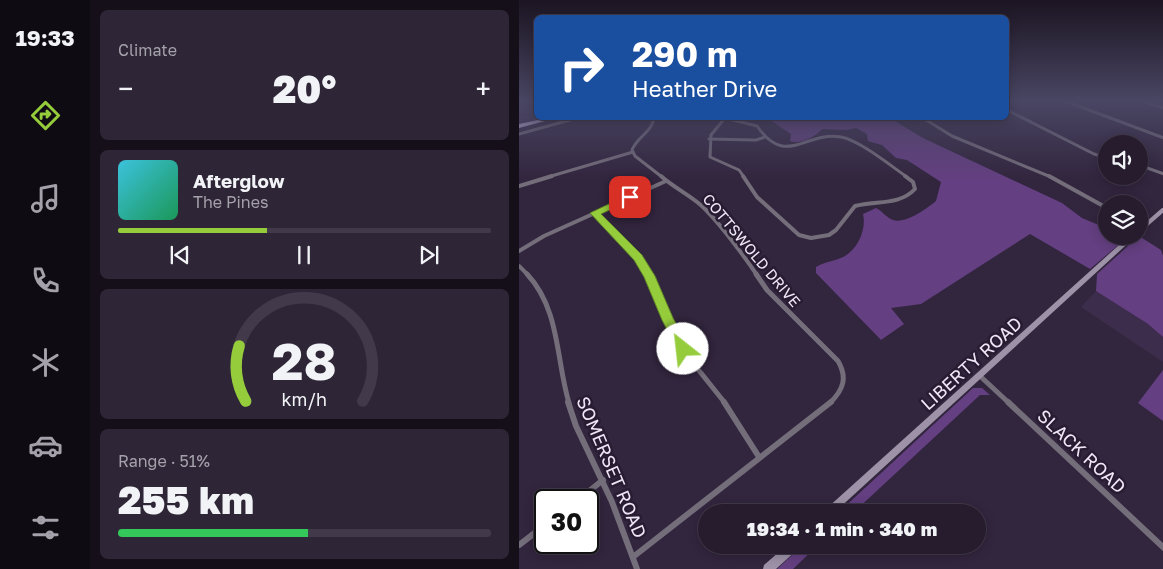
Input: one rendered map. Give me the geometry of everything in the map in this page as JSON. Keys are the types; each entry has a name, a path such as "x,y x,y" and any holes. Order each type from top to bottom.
{"street":[{"path":"519,134 542,128"},
{"path":"519,186 633,152 635,142 650,128"},
{"path":"714,128 709,139 711,158 739,170 757,197 796,234 807,238 829,235 836,230 855,206 902,198 910,195 915,189 913,182 907,177 866,149 842,137 828,137 785,146 774,144 765,137 759,128"},
{"path":"938,128 952,136 1046,174 1098,203"},
{"path":"1042,128 1098,155"},
{"path":"1135,128 1163,138"},
{"path":"709,139 756,140 765,137"},
{"name":"COTTSWOLD DRIVE","path":"633,152 666,181 707,211 735,244 767,290 825,347 843,369 844,383 837,396 633,557"},
{"path":"1148,168 1163,174"},
{"path":"519,252 544,236 666,181"},
{"path":"1148,221 1163,209"},
{"path":"595,213 638,258 649,276 683,349 729,408 759,457"},
{"name":"LIBERTY ROAD","path":"838,504 1123,245"},
{"name":"SOMERSET ROAD","path":"519,266 544,299 553,325 568,402 579,431 603,480 637,569"},
{"name":"SLACK ROAD","path":"980,376 1163,548"},
{"path":"592,489 603,480"},
{"path":"519,545 534,533"},
{"path":"768,569 784,554"}],"shaded area":[{"path":"781,128 906,128 923,138 1062,203 1082,218 1098,225 1098,245 1118,245 1090,269 1030,234 921,304 891,308 904,324 881,340 816,273 816,267 844,256 855,247 862,234 863,214 876,208 893,220 898,221 910,218 936,201 941,182 907,160 896,158 882,145 868,141 867,134 856,128 846,130 822,129 807,140 790,141 791,134"},
{"path":"1148,242 1161,250 1163,256 1163,337 1148,324 1096,291 1097,274 1129,245 1148,245"},
{"path":"1096,291 1148,324 1163,337 1163,362 1081,307"},
{"path":"1163,370 1163,421 1138,403"},
{"path":"973,388 982,388 990,395 980,395 863,504 848,504"},
{"path":"793,554 809,554 793,569 777,569"}],"route":[{"path":"630,197 595,213 638,258 656,290 668,320 683,349"}]}
